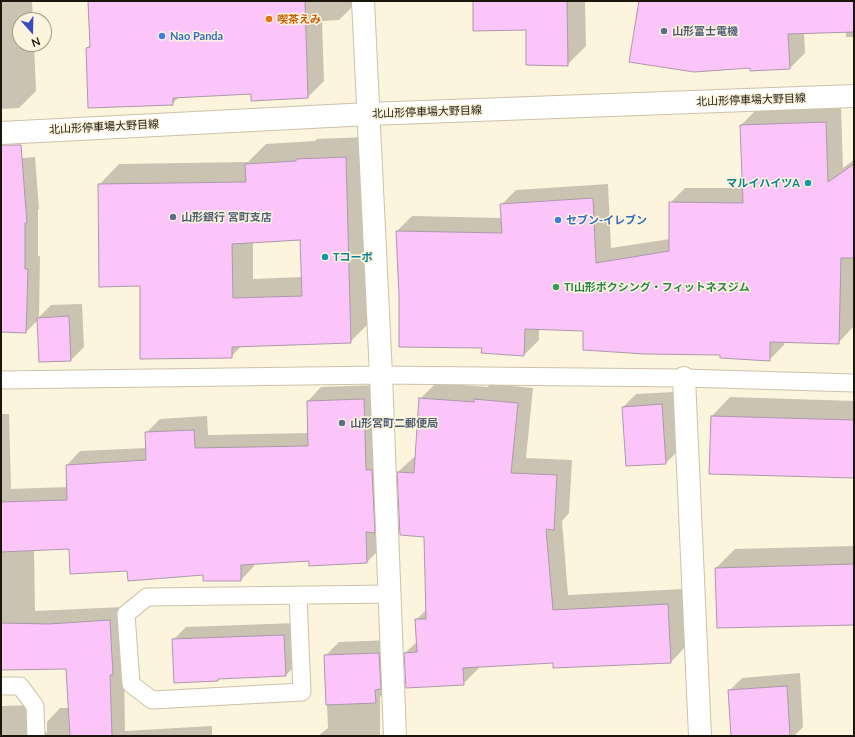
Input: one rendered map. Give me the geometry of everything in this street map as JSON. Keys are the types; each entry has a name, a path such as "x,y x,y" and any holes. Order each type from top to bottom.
{"street":[{"path":"363,1 381,375 395,736"},
{"name":"北山形停車場大野目線","path":"1,133 369,114 854,96"},
{"path":"684,378 700,736"}],"lane":[{"path":"1,380 381,375 684,378 854,383"},
{"path":"298,595 302,692 152,700 131,684 126,614 147,597 298,595 390,594"},
{"path":"1,686 20,686 34,706 36,736"}],"building":[{"path":"88,1 305,1 308,98 251,101 251,94 173,98 173,105 88,108 86,48 90,47"},
{"path":"473,1 567,1 568,66 526,65 526,30 473,31"},
{"path":"639,1 854,1 854,32 788,34 790,69 750,71 750,68 694,72 629,62"},
{"path":"826,122 828,182 854,164 854,258 841,258 839,344 770,342 770,361 720,358 720,355 645,354 583,350 583,331 525,329 524,356 481,353 482,348 399,347 399,295 396,231 502,233 500,204 593,198 596,263 669,251 669,202 743,203 740,125"},
{"path":"1,145 21,145 27,223 25,223 25,269 28,269 26,333 1,332"},
{"path":"346,157 351,343 232,347 232,358 140,359 140,286 99,287 98,184 246,182 245,164 296,161 296,159","holes":["300,240 302,296 233,298 232,244"]},
{"path":"69,316 71,361 39,362 37,318"},
{"path":"419,398 474,402 474,399 518,403 511,473 557,475 554,530 546,529 553,610 668,604 671,663 553,668 553,663 463,668 464,685 406,688 404,653 417,652 415,619 426,619 424,537 400,535 397,472 414,473"},
{"path":"364,399 366,470 372,470 375,533 366,532 367,563 309,566 309,561 241,565 241,581 203,581 203,575 128,581 127,571 70,574 69,549 1,552 1,502 67,500 66,465 146,460 145,432 194,430 195,448 308,446 307,401"},
{"path":"662,404 666,464 626,466 622,407"},
{"path":"711,416 854,420 854,478 709,474"},
{"path":"854,564 854,625 717,628 715,568"},
{"path":"110,620 113,675 110,675 112,736 70,736 66,669 1,670 1,623 49,624"},
{"path":"284,635 286,676 218,679 218,681 174,683 172,639"},
{"path":"379,653 381,689 375,690 376,703 326,705 324,655"},
{"path":"787,686 790,736 731,736 728,690"}],"place":[{"name":"喫茶えみ","path":"269,19"},
{"name":"山形富士電機","path":"664,31"},
{"name":"Nao Panda","path":"162,36"},
{"name":"マルイハイツA","path":"808,183"},
{"name":"山形銀行 宮町支店","path":"173,217"},
{"name":"セブン-イレブン","path":"558,220"},
{"name":"Tコーポ","path":"325,257"},
{"name":"TI山形ボクシング・フィットネスジム","path":"556,287"},
{"name":"山形宮町二郵便局","path":"342,423"}]}
